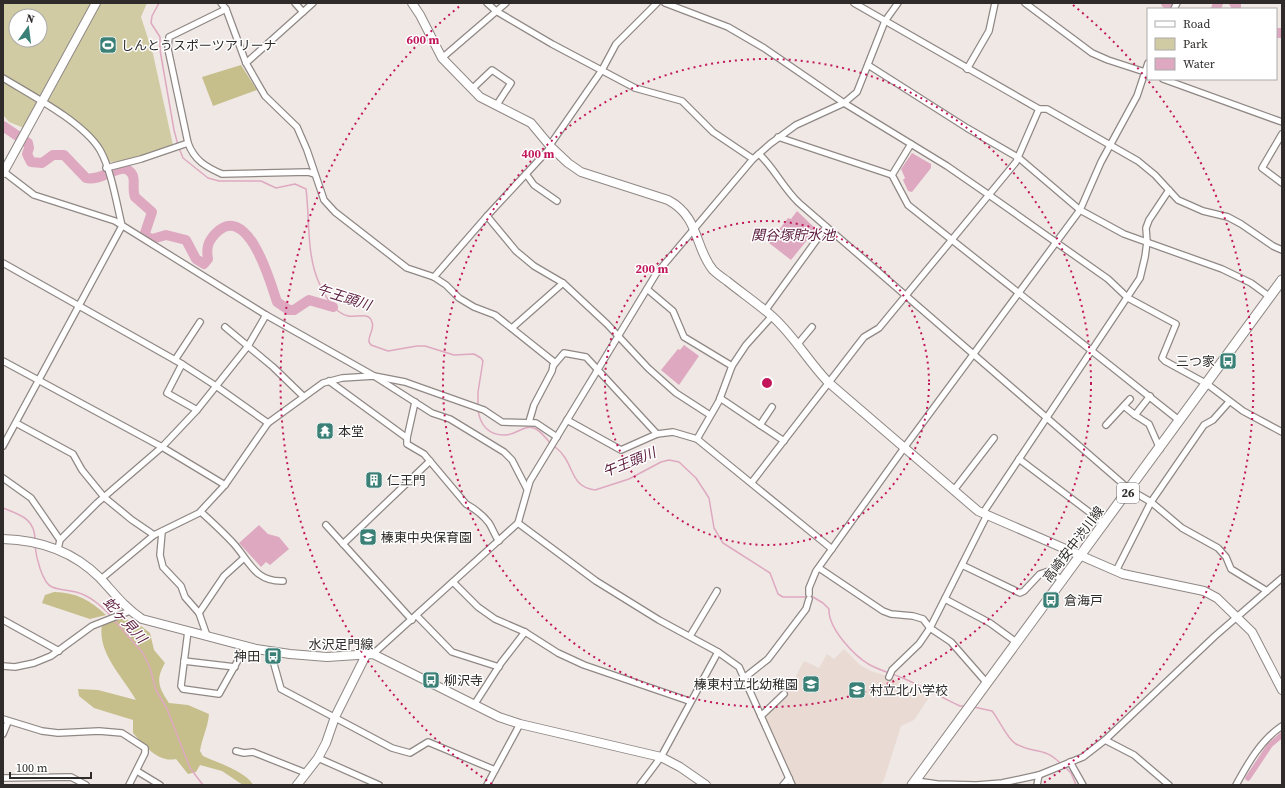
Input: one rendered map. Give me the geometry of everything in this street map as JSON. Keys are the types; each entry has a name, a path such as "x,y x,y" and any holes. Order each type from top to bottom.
{"main road":[{"name":"高崎安中渋川線","path":"914,783 986,682 1105,524 1282,280"}],"street":[{"path":"96,3 3,172 34,195 115,221 266,315 374,376 432,413 450,419 504,452 512,460 527,490"},
{"path":"221,3 226,9 246,63 265,96 296,127 307,150 324,200 335,212 407,268 434,277 446,285 459,298 474,307 495,314 554,362 553,366"},
{"path":"295,3 303,12"},
{"path":"246,63 313,3"},
{"path":"412,3 420,15 442,58 472,89 486,101 531,123 568,163 581,172 668,200 683,211 695,228 700,244 713,270 769,314 828,382 954,490 985,514 1116,571 1134,577 1204,591 1217,598 1252,632 1282,690"},
{"path":"487,3 496,11 552,44 635,88 682,101 713,132 753,159"},
{"path":"442,58 506,3"},
{"path":"434,277 551,146 602,70 616,44 657,3"},
{"path":"665,3 728,27 764,48 1057,242 1108,278 1128,298 1176,324 1162,358 1207,384 1229,402 1282,432"},
{"path":"854,3 1039,109 1047,109 1138,161 1155,175 1178,200 1203,211 1228,217 1273,246 1282,250"},
{"path":"297,785 318,758 326,743 335,717 370,653 414,618 518,523 530,481 647,289 670,257 753,159 796,125 844,102 857,92 885,21 898,3"},
{"path":"968,69 989,32 995,3"},
{"path":"744,678 768,660 806,609 809,588 819,568 832,549 904,448 1080,210 1110,145 1137,96 1146,73 1092,53 1024,3"},
{"path":"226,9 169,37 168,49 188,144 192,155 210,169 222,174 308,172 314,174"},
{"path":"868,65 967,128 1018,158 1080,210 1124,234 1222,269 1251,284 1270,297"},
{"path":"472,89 492,70 511,83 496,106"},
{"path":"3,78 42,102 88,136 100,151 108,172 122,226 3,446"},
{"path":"1166,80 1282,122"},
{"path":"752,482 864,337 879,328 1018,158 1039,109"},
{"path":"1282,134 1262,168 1282,183"},
{"path":"778,138 892,175 908,205 1180,421"},
{"path":"108,172 141,159 188,144"},
{"path":"892,175 911,144"},
{"path":"759,154 771,165 788,193 1130,490 1151,502 1182,528 1218,548 1226,557 1231,569 1266,591"},
{"path":"526,174 534,185 557,201"},
{"path":"889,677 892,670 919,644 930,628 962,565 985,514 1019,459 1140,278 1147,242 1146,228 1149,220 1169,190"},
{"path":"487,216 516,251 534,266 563,282 648,368 676,393 710,415"},
{"path":"697,439 720,398 732,366 769,314 826,227"},
{"path":"3,263 182,364 268,423"},
{"path":"512,328 563,282"},
{"path":"647,289 673,310 684,337 732,366"},
{"path":"58,549 60,540 104,497 162,447 197,410 248,346 266,315"},
{"path":"175,360 200,322"},
{"path":"225,327 273,366 304,396"},
{"path":"797,345 812,327"},
{"path":"530,422 534,405 553,366 564,353 586,357 598,368 657,434"},
{"path":"3,361 162,447 225,485"},
{"path":"182,364 167,393 197,410"},
{"path":"101,579 154,535 201,512 225,485 268,423 304,396 323,383 329,381 342,378 374,376 405,382 482,409 502,422 536,423 556,438"},
{"path":"329,381 408,438"},
{"path":"1135,415 1150,396"},
{"path":"720,398 784,441"},
{"path":"1106,425 1130,399"},
{"path":"414,402 407,444 424,454 466,504 475,509 489,524 494,536 499,541"},
{"path":"1116,571 1151,502 1204,425 1213,420 1229,402"},
{"path":"1124,406 1149,424 1160,449"},
{"path":"760,425 772,407"},
{"path":"567,420 621,450 657,434 673,432 697,439 752,482 832,549"},
{"path":"16,423 73,454 82,470 104,497 132,520 154,535"},
{"path":"954,490 994,438"},
{"path":"1019,459 1105,524"},
{"path":"343,544 430,461"},
{"path":"3,478 31,498 60,540"},
{"path":"201,512 234,545 252,568 264,578 272,582 283,581"},
{"path":"518,523 596,580 659,620 718,652 739,667 792,785"},
{"path":"326,525 414,618 452,652 499,667"},
{"path":"162,532 160,555 163,567 181,586 185,598 199,613 207,636"},
{"name":"水沢足門線","path":"3,539 16,539 58,549 80,562 101,579 130,612 142,619 246,646 306,656 345,656 370,653 499,717 520,724 660,757 680,767 706,785"},
{"path":"199,613 224,576 244,558"},
{"path":"962,565 1020,593 1024,591 1043,572 1050,571 1062,580"},
{"path":"819,568 883,611 891,614 913,616 923,619 930,628 951,642 986,682"},
{"path":"914,783 976,785 1002,783 1039,775 1083,757 1104,740 1237,616 1282,578"},
{"path":"453,582 478,606 495,619 525,632 558,653 584,665 689,702"},
{"path":"690,636 717,591"},
{"path":"945,599 990,623 1016,642"},
{"path":"3,666 16,667 34,663 59,651 92,626 130,612"},
{"path":"3,620 59,651"},
{"path":"188,632 181,686 183,689 220,694 246,646"},
{"path":"474,705 499,667 525,632"},
{"path":"640,785 660,757 689,702 718,652"},
{"path":"272,657 281,689 392,748 406,753 415,752 428,742 495,770"},
{"path":"184,661 235,667"},
{"path":"761,716 784,694"},
{"path":"3,734 6,720 42,731 58,733 99,731 122,732 145,748 145,753 129,785"},
{"path":"487,785 520,724"},
{"path":"1236,785 1260,746 1270,734 1282,726"},
{"path":"1104,740 1134,755 1169,785"},
{"path":"236,751 244,753 253,752 306,773"},
{"path":"318,758 379,785"},
{"path":"1068,763 1083,785"},
{"path":"137,771 160,785"},
{"path":"1037,785 1039,775"},
{"path":"3,778 71,777 86,785"},
{"path":"783,785 789,778"}],"shaded area":[{"path":"241,65 257,90 213,106 202,77"},
{"path":"54,592 62,592 83,598 106,615 90,619 42,603 45,595"},
{"path":"118,618 126,619 141,626 150,633 154,650 165,663 159,679 163,693 169,703 188,705 209,714 200,751 203,756 238,772 250,780 253,785 243,785 222,771 200,765 196,772 188,774 176,759 169,760 157,756 147,748 133,733 133,720 94,708 79,696 78,689 98,690 136,700 107,655 104,645 102,625"},
{"path":"844,649 860,665 871,671 893,678 930,696 914,720 901,726 884,780 880,785 796,785 765,716 785,696 782,693 792,683 804,661 819,668 827,654 834,659"}],"green space":[{"path":"3,3 147,3 141,17 153,54 173,145 127,161 108,162 97,142 79,124 59,108 39,95 37,105 24,128 9,122 3,115"}],"water":[{"path":"912,153 931,164 931,168 912,192 908,191 903,180 905,178 901,169"},
{"name":"関谷塚貯水池","path":"797,211 816,229 791,260 769,243 788,218 791,219"},
{"path":"684,345 699,356 679,385 661,370 678,349 680,350"},
{"path":"259,525 268,534 279,537 289,549 270,565 266,562 261,567 239,543"}],"waterway":[{"path":"159,3 152,16 151,23 160,37 160,50 178,145"},
{"path":"1166,3 1172,8"},
{"path":"1216,8 1218,3"},
{"path":"1234,3 1236,4 1236,8"},
{"path":"1277,33 1282,33"},
{"name":"午王頭川","path":"3,126 28,143 29,148 27,154 31,162 42,163 53,155 64,155 86,178 91,179 120,169 128,170 133,175 135,197 152,212 145,233 147,237 152,239 166,235 186,240 196,259 204,264 208,259 208,245 216,233 228,226 238,228 248,236 264,264 277,302 289,310 294,310 309,300 333,307"},
{"path":"179,148 183,158 208,178 219,181 261,181 276,188 295,184 306,189 312,262 320,285 334,308 348,316 368,317 373,325 369,342 371,345 388,351 425,346 454,355 474,354 481,358 483,361 478,392 478,406"},
{"name":"午王頭川","path":"478,410 483,425 495,434 506,435 528,427 536,429 551,444"},
{"name":"午王頭川","path":"554,446 566,459 580,484 586,488 595,490 629,479 661,462 669,460 679,462 696,478 709,498 714,528 723,543 770,573 778,594 783,597 813,597 829,609 830,616 837,633 843,641 864,661 960,706 965,706"},
{"name":"蛇ヶ見川","path":"3,508 16,513 30,522 33,527 35,540"},
{"name":"蛇ヶ見川","path":"35,546 42,575 48,584 55,588 76,592 86,596 111,616"},
{"name":"蛇ヶ見川","path":"113,619 143,653 150,668 156,690 167,709 190,768 203,785"},
{"name":"午王頭川","path":"974,707 992,711 1009,738 1016,744 1028,749 1044,752 1055,758 1061,764"},
{"path":"1248,778 1270,745 1282,735"},
{"name":"午王頭川","path":"1064,766 1071,773 1076,785"}],"place":[{"name":"しんとうスポーツアリーナ","path":"108,45"},
{"name":"三つ家","path":"1228,361"},
{"name":"本堂","path":"325,431"},
{"name":"仁王門","path":"374,480"},
{"name":"榛東中央保育園","path":"368,537"},
{"name":"倉海戸","path":"1051,600"},
{"name":"神田","path":"273,656"},
{"name":"柳沢寺","path":"431,680"},
{"name":"榛東村立北幼稚園","path":"811,684"},
{"name":"村立北小学校","path":"857,690"}]}
